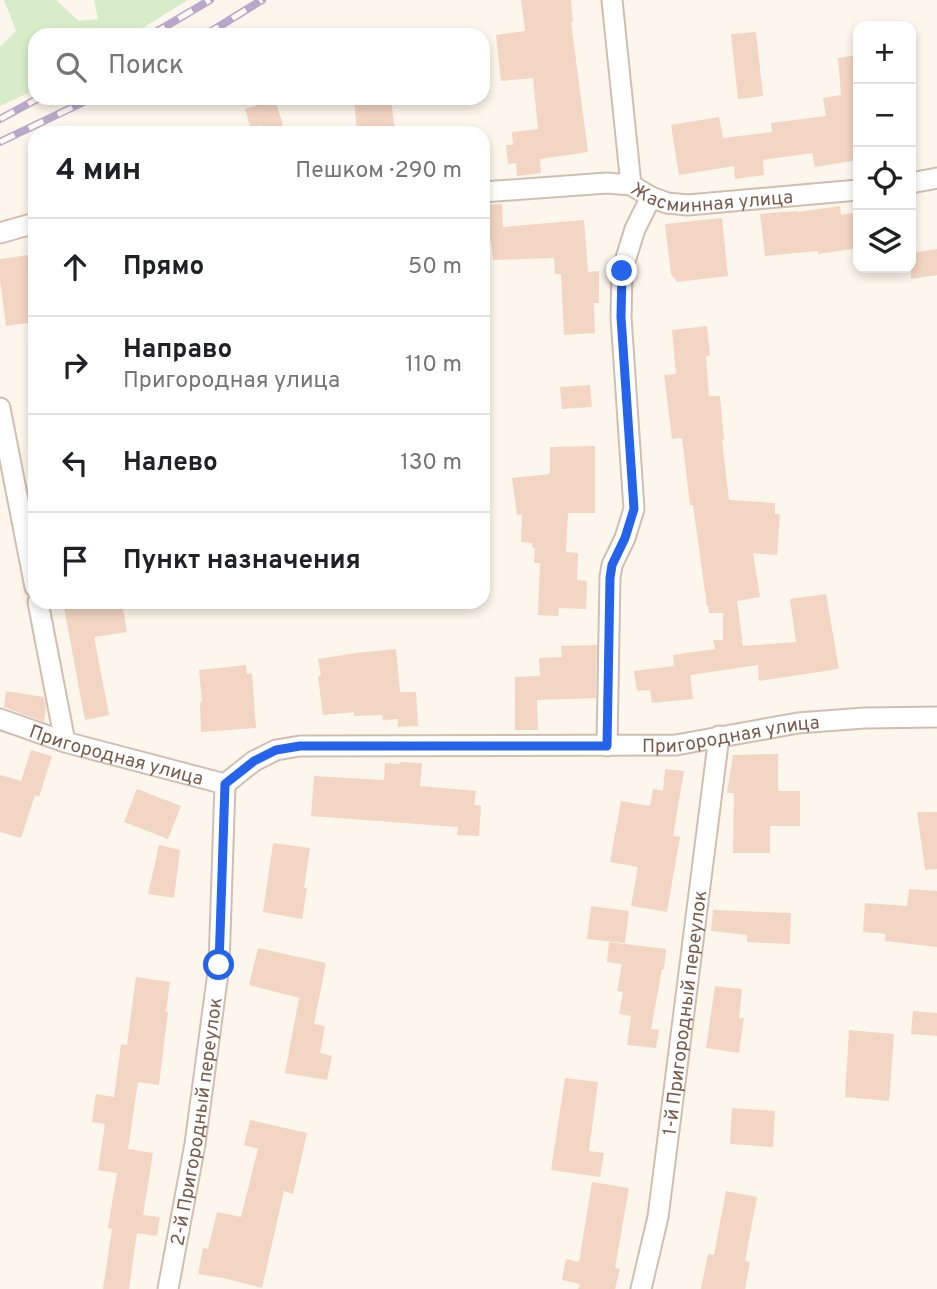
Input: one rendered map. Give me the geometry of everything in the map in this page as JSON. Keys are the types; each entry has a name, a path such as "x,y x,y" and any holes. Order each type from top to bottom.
{"street":[{"path":"612,0 631,185"},
{"path":"916,182 937,178"},
{"name":"Жасминная улица","path":"490,191 607,183 631,185 667,203 688,205 853,190"},
{"path":"607,746 610,578 612,565 625,538 634,509 621,317 622,271 635,229 651,197"},
{"path":"0,233 28,225"},
{"path":"0,408 28,551"},
{"path":"39,609 65,742"},
{"name":"Пригородная улица","path":"0,719 65,742 225,784 254,761 276,750 300,746 677,745 797,723 864,718 937,717"},
{"name":"1-й Пригородный переулок","path":"641,1289 658,1217 719,736"},
{"name":"2-й Пригородный переулок","path":"168,1289 195,1144 219,965 225,784"}],"green space":[{"path":"4,0 56,0 79,21 98,19 94,0 188,0 142,28 28,28 28,93 0,106 0,47 16,31"}],"building":[{"path":"521,0 571,0 571,22 588,152 540,159 541,173 517,176 516,163 508,164 506,145 513,145 512,132 538,129 533,78 501,81 496,35 525,31"},
{"path":"756,32 763,96 738,99 731,34"},
{"path":"853,56 853,161 815,167 812,153 763,160 764,175 735,179 734,166 679,175 671,125 719,117 723,138 772,132 771,123 826,116 823,98 841,95 838,58"},
{"path":"258,105 277,105 283,125 250,126 245,109"},
{"path":"355,105 392,105 394,126 356,126"},
{"path":"502,204 503,227 584,220 588,272 599,271 599,303 594,303 595,333 564,335 561,274 555,274 554,258 493,260 490,205"},
{"path":"840,206 841,215 853,213 853,249 818,254 818,251 765,256 760,214"},
{"path":"722,218 728,276 677,282 671,274 665,224"},
{"path":"937,249 937,275 911,279 911,273 916,273 916,252"},
{"path":"28,255 28,323 6,326 0,259"},
{"path":"707,326 710,356 706,356 709,396 720,396 729,500 775,503 775,514 780,514 777,555 753,553 760,597 737,601 743,646 796,642 790,599 826,594 839,669 759,681 758,665 690,675 693,699 652,703 650,690 637,691 634,671 674,666 673,655 715,649 713,640 723,640 723,613 709,613 707,606 682,438 672,439 664,375 676,374 672,330"},
{"path":"590,385 592,407 562,409 560,387"},
{"path":"595,446 595,513 568,513 566,552 578,553 577,580 587,581 586,609 559,608 558,616 538,615 540,563 534,563 535,548 532,543 521,542 522,514 517,515 512,478 550,474 550,447"},
{"path":"64,609 123,609 127,632 94,637 109,715 85,720"},
{"path":"597,645 596,698 537,700 538,730 515,730 515,677 540,676 539,658 562,657 561,646"},
{"path":"396,649 400,692 416,692 418,726 398,727 398,719 383,720 382,715 354,716 354,712 323,715 318,659"},
{"path":"246,665 247,674 252,673 256,728 201,732 199,670"},
{"path":"6,691 44,697 44,722 4,707"},
{"path":"31,750 52,756 39,797 35,795 21,838 0,832 0,775 21,781"},
{"path":"778,754 778,791 800,791 800,826 770,826 770,853 733,853 734,793 727,793 733,755"},
{"path":"385,763 422,763 420,786 476,791 474,805 481,806 479,836 457,835 458,827 311,816 314,776 384,780"},
{"path":"665,769 684,771 673,836 680,837 667,912 631,906 638,867 610,862 621,801 650,806 653,789 663,791"},
{"path":"137,789 181,806 168,839 124,822"},
{"path":"917,812 937,812 937,869 925,870"},
{"path":"273,843 310,848 302,919 263,912"},
{"path":"159,845 180,850 174,898 148,894"},
{"path":"909,889 937,891 937,947 885,941 886,934 863,932 865,903 907,906"},
{"path":"591,906 629,911 625,943 587,939"},
{"path":"713,910 791,913 790,944 747,942 747,935 711,931"},
{"path":"609,942 666,949 651,1029 659,1030 656,1048 627,1045 631,1016 619,1014 623,992 617,991 622,964 607,962"},
{"path":"258,948 326,963 314,1024 325,1026 320,1053 332,1056 327,1080 285,1073 299,998 249,985"},
{"path":"136,977 170,982 159,1085 138,1082 128,1149 153,1153 143,1215 160,1217 157,1236 137,1233 129,1289 103,1289 112,1229 108,1228 117,1173 98,1170 105,1124 92,1122 96,1094 114,1097 121,1044 127,1045"},
{"path":"715,986 742,989 739,1018 744,1018 739,1053 706,1048"},
{"path":"913,1011 937,1013 937,1036 911,1034"},
{"path":"849,1030 894,1034 889,1101 845,1097"},
{"path":"565,1078 598,1082 589,1151 604,1153 600,1177 551,1170"},
{"path":"732,1108 775,1111 773,1147 730,1144"},
{"path":"250,1120 307,1133 293,1194 284,1191 262,1288 198,1274 203,1248 208,1249 217,1212 241,1217 258,1149 244,1145"},
{"path":"592,1182 629,1188 615,1268 620,1269 615,1289 578,1289 580,1284 562,1280 566,1259 579,1262"},
{"path":"726,1191 757,1197 745,1261 750,1262 745,1289 701,1289 708,1254 714,1255"}],"railway":[{"path":"163,28 210,0"},
{"path":"216,28 262,0"},
{"path":"0,119 28,104"},
{"path":"33,126 77,105"},
{"path":"0,142 28,129"}],"route":[{"path":"219,965 225,784 254,761 276,750 300,746 607,746 610,578 612,565 625,538 634,509 621,317 622,271"}]}
